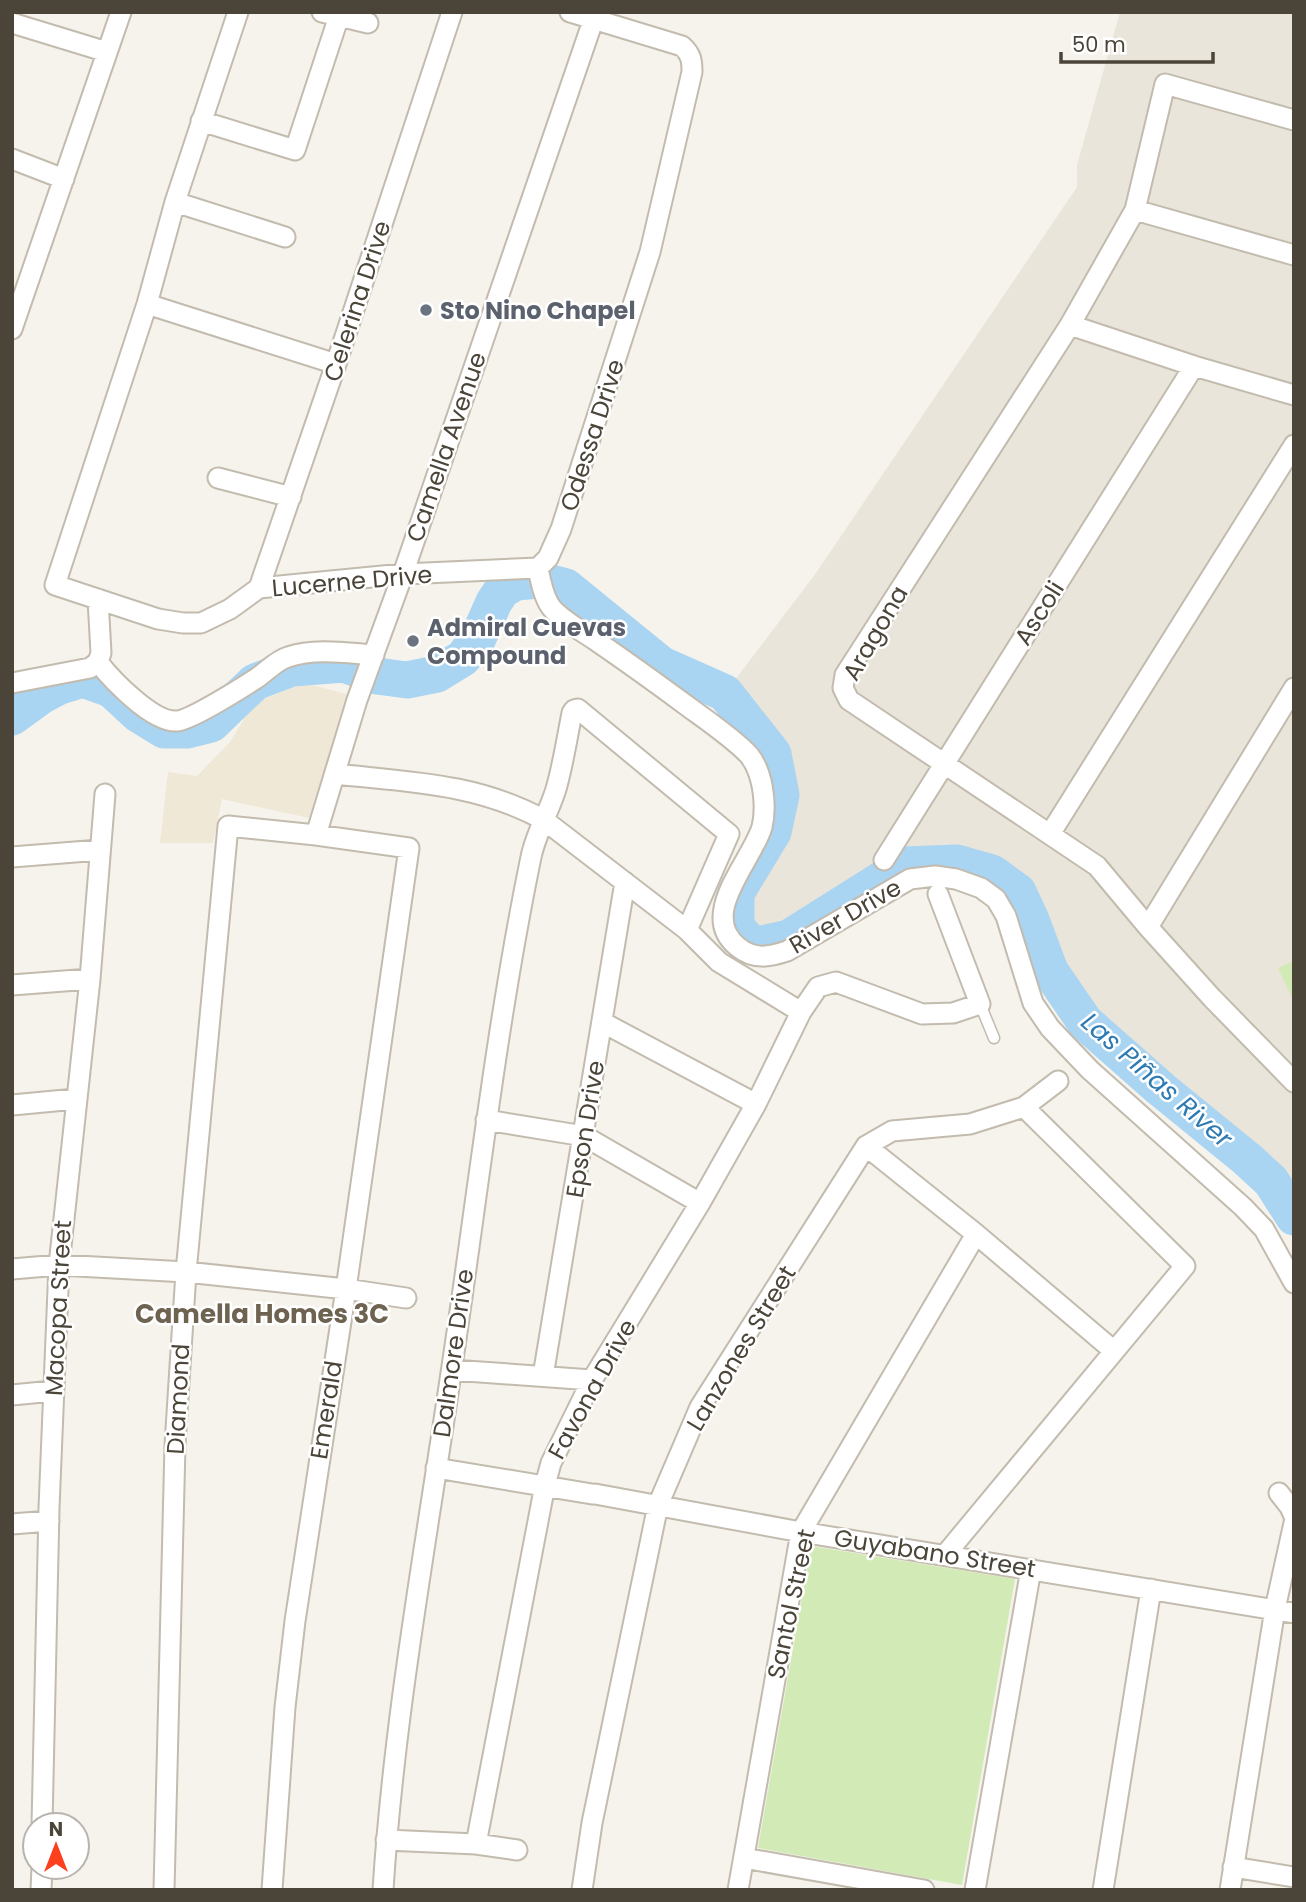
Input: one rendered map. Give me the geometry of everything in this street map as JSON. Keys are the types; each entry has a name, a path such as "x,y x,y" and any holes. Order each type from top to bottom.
{"street":[{"path":"12,329 121,12"},
{"path":"238,12 201,121 147,304 336,364"},
{"name":"Celerina Drive","path":"259,588 453,12"},
{"path":"570,12 594,16"},
{"path":"201,121 295,150 330,14 368,23"},
{"name":"Odessa Drive","path":"539,573 561,529 650,252 692,72 689,52 682,46 594,16"},
{"name":"Camella Avenue","path":"316,835 357,700 594,16"},
{"path":"12,23 107,52"},
{"name":"Aragona","path":"1294,120 1165,84 1135,210 1070,325 845,676 843,688 849,700 1097,866 1212,998 1294,1082"},
{"path":"12,159 64,179"},
{"path":"176,202 285,237"},
{"path":"1135,210 1294,256"},
{"name":"Lucerne Drive","path":"147,304 55,584 158,618 183,623 201,622 216,617 259,588 402,574 539,573"},
{"path":"1070,325 1194,366 1294,395"},
{"name":"Ascoli","path":"884,860 1194,366"},
{"path":"1049,834 1294,446"},
{"path":"218,478 291,497"},
{"name":"River Drive","path":"539,573 549,605 566,620 710,722 750,756 759,774 764,815 761,829 731,887 723,910 725,931 734,944 748,955 768,958 787,951 910,879 935,876 956,879 981,888 996,899 1006,916 1033,1003 1050,1028 1090,1070 1243,1207 1264,1229 1294,1283"},
{"path":"12,683 90,668 98,662 101,653 98,599"},
{"path":"98,662 113,681 151,712 164,720 179,722 256,679 286,657 314,652 372,659"},
{"path":"1148,927 1292,699"},
{"name":"Dalmore Drive","path":"383,1890 405,1666 452,1370 485,1120 532,852 556,790 572,713 578,709 729,834 687,930"},
{"path":"335,774 450,786 481,793 523,808 544,820 687,930 719,962 802,1012"},
{"name":"Macopa Street","path":"43,1811 49,1521 59,1265 90,979 105,794"},
{"name":"Diamond","path":"164,1890 176,1445 186,1272 228,826 316,835"},
{"name":"Emerald","path":"272,1890 285,1707 295,1620 409,848 316,835"},
{"path":"12,857 100,850"},
{"name":"Epson Drive","path":"543,1376 625,882"},
{"path":"938,894 980,1004"},
{"path":"12,985 90,979"},
{"name":"Favona Drive","path":"476,1844 551,1463 593,1380 700,1203 756,1104 802,1012 818,986 836,982 922,1014 953,1013 980,1004"},
{"path":"602,1021 756,1104"},
{"path":"1058,1081 1024,1107 970,1124 892,1131 866,1146 976,1234 1114,1352"},
{"path":"12,1105 76,1099"},
{"path":"945,1555 1185,1266 1024,1107"},
{"path":"485,1120 584,1136 700,1203"},
{"name":"Lanzones Street","path":"582,1890 592,1823 658,1505 700,1407 866,1146"},
{"name":"Santol Street","path":"738,1890 801,1532 976,1234"},
{"path":"12,1269 59,1265 186,1272 406,1298"},
{"path":"452,1370 593,1380"},
{"path":"12,1395 53,1391"},
{"name":"Guyabano Street","path":"436,1468 801,1532 1284,1611"},
{"path":"1279,1493 1294,1516"},
{"path":"12,1524 49,1521"},
{"path":"1230,1890 1284,1611 1294,1523"},
{"path":"975,1890 1031,1569"},
{"path":"1103,1890 1151,1589"},
{"path":"386,1840 476,1844 517,1850"},
{"path":"744,1858 924,1890"},
{"path":"1233,1867 1294,1877"}],"lane":[{"path":"980,1004 994,1038"}],"shaded area":[{"path":"1120,12 1294,12 1294,1217 1271,1181 1085,1022 1050,971 1018,892 992,873 957,863 905,865 789,938 753,946 736,927 736,893 773,832 781,795 773,754 725,693 816,573 1077,187 1077,165"},
{"path":"304,683 350,695 309,818 222,799 213,843 160,843 168,772 197,776 230,742 254,703"}],"green space":[{"path":"1294,961 1294,1002 1278,968"},
{"path":"811,1546 1015,1579 962,1885 758,1848"}],"waterway":[{"name":"Las Piñas River","path":"12,717 41,696 60,686 83,679 111,689 138,714 164,730 187,730 211,724 255,682 292,668 344,664 377,676 407,680 437,674 463,658 478,638 502,590 516,582 539,580 566,587 662,665 725,693 773,754 781,795 773,832 736,893 736,927 753,946 789,938 905,865 957,863 992,873 1018,892 1050,971 1085,1022 1271,1181 1294,1217"}],"place":[{"name":"Sto Nino Chapel","path":"426,310"},
{"name":"Admiral Cuevas Compound","path":"413,641"}],"district":[{"name":"Camella Homes 3C","path":"262,1314"}]}
